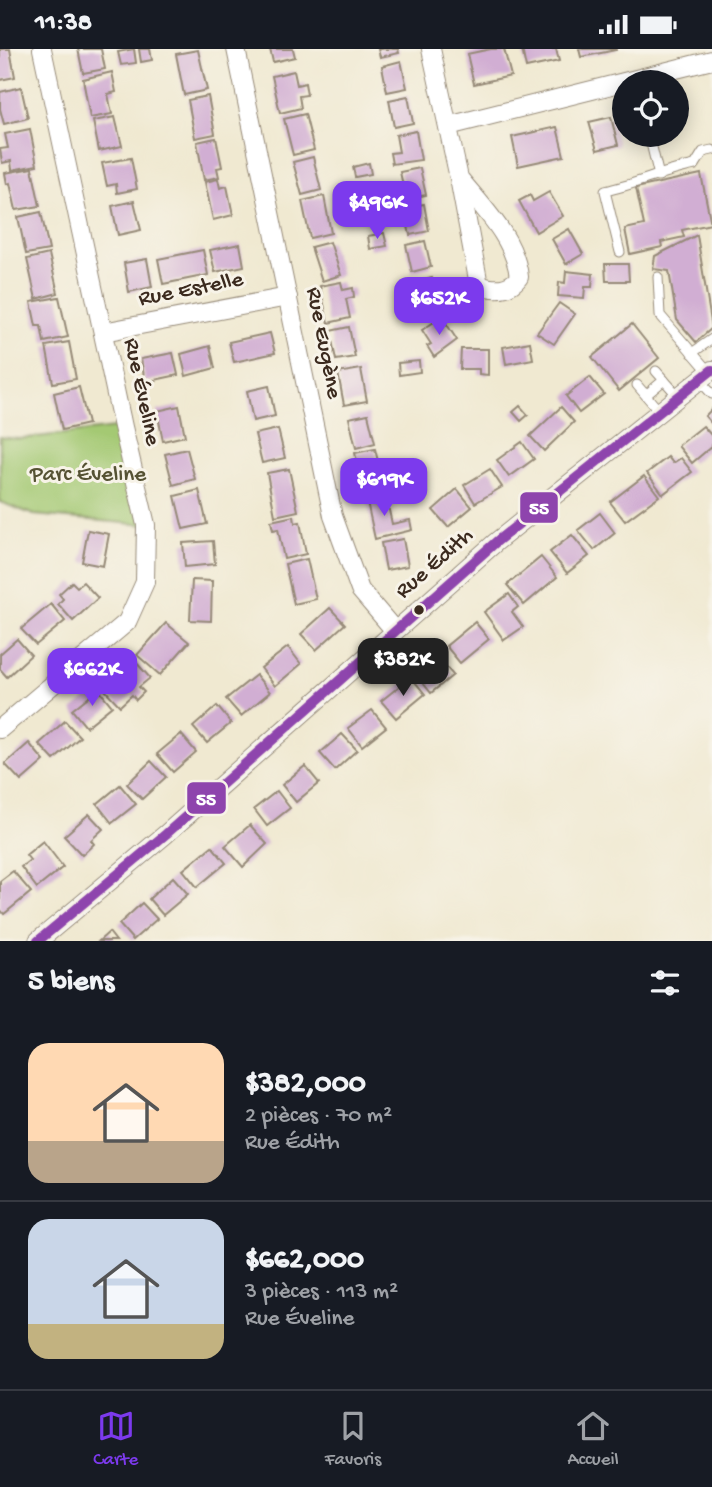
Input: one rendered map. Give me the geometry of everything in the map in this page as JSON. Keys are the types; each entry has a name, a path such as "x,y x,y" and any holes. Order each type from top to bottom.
{"street":[{"name":"Rue Éveline","path":"0,729 127,622 145,582 146,525 122,428 42,49"},
{"name":"Rue Eugène","path":"236,49 333,516 360,590 395,631"},
{"path":"430,49 459,178 479,285 495,291 514,284 519,277 517,260 500,228 459,178"},
{"path":"676,70 712,60"},
{"path":"448,126 612,87"},
{"name":"Rue Estelle","path":"103,332 288,297"},
{"name":"Rue Édith","path":"38,941 166,834 496,542 707,374"}],"lane":[{"path":"652,147 659,176"},
{"path":"620,252 605,191 659,176 668,170 695,165 703,152 712,150"},
{"path":"658,277 660,315 707,374 712,394"},
{"path":"692,353 712,339"},
{"path":"656,371 679,397"},
{"path":"646,395 664,380"},
{"path":"638,385 660,412"}],"green space":[{"name":"Parc Éveline","path":"123,427 146,525 34,515 0,502 0,437 19,439"}],"building":[{"path":"0,49 10,49 15,77 0,80"},
{"path":"78,49 101,49 105,69 83,73"},
{"path":"134,49 136,63 121,65 118,52"},
{"path":"139,49 150,49 152,60 141,62"},
{"path":"270,49 293,49 295,57 273,62"},
{"path":"378,49 398,49 399,53 380,57"},
{"path":"504,49 511,76 474,84 467,54"},
{"path":"522,49 556,49 559,61 526,68"},
{"path":"579,49 616,49 616,50 581,57"},
{"path":"198,50 207,90 184,95 176,54"},
{"path":"401,61 407,88 387,92 382,66"},
{"path":"294,71 297,85 305,83 307,95 299,96 301,108 280,113 272,76"},
{"path":"112,72 116,92 108,94 112,114 90,118 83,79"},
{"path":"21,87 28,118 4,124 0,109 0,92"},
{"path":"208,96 215,134 195,138 188,100"},
{"path":"408,96 413,123 394,127 389,100"},
{"path":"305,114 314,150 293,155 284,119"},
{"path":"115,117 122,146 99,151 93,121"},
{"path":"611,117 612,146 597,150 589,122"},
{"path":"557,127 564,156 518,166 512,137"},
{"path":"30,129 37,165 12,170 11,161 2,163 0,149 8,148 5,134"},
{"path":"416,131 421,160 392,164 390,153 399,152 396,135"},
{"path":"216,138 222,167 217,168 219,177 204,180 197,142"},
{"path":"313,157 321,190 302,195 293,162"},
{"path":"131,158 137,189 117,193 116,184 107,186 102,163"},
{"path":"369,163 371,174 355,177 353,167"},
{"path":"32,168 40,206 16,210 5,173"},
{"path":"420,168 426,195 406,199 400,172"},
{"path":"701,174 711,224 682,230 684,237 661,242 662,247 630,254 625,229 644,225 636,188"},
{"path":"218,179 220,188 227,186 233,215 213,220 205,182"},
{"path":"549,192 563,216 536,232 519,201 530,195 533,201"},
{"path":"324,196 331,233 310,238 302,201"},
{"path":"376,198 379,210 363,213 360,202"},
{"path":"134,201 141,230 118,235 112,206"},
{"path":"424,204 429,231 410,235 404,208"},
{"path":"41,212 49,250 26,254 18,217"},
{"path":"569,229 583,254 566,264 552,239"},
{"path":"384,233 387,246 370,249 368,236"},
{"path":"697,235 712,328 696,342 677,320 669,271 653,269 655,256"},
{"path":"425,241 431,267 412,272 406,245"},
{"path":"330,242 341,275 322,281 311,247"},
{"path":"240,244 244,266 215,272 210,250"},
{"path":"203,250 208,275 163,284 158,259"},
{"path":"49,254 58,293 36,299 27,259"},
{"path":"147,259 152,287 129,292 124,263"},
{"path":"605,264 628,264 629,281 606,281"},
{"path":"566,271 593,274 592,287 585,287 584,298 558,296 559,282 565,283"},
{"path":"432,278 438,304 419,308 413,282"},
{"path":"341,282 343,290 353,288 354,297 346,299 350,318 328,323 320,286"},
{"path":"59,297 68,337 44,342 41,326 36,326 31,302"},
{"path":"559,303 575,314 554,344 537,333"},
{"path":"442,317 457,340 434,357 427,346 431,344 422,330"},
{"path":"632,324 659,358 619,391 592,357"},
{"path":"349,327 355,357 336,360 330,331"},
{"path":"270,333 275,353 234,362 229,342"},
{"path":"69,342 76,379 53,383 46,346"},
{"path":"530,342 533,359 506,364 503,347"},
{"path":"210,346 215,368 186,376 181,354"},
{"path":"461,349 488,349 488,375 479,374 479,369 460,369"},
{"path":"173,353 178,375 145,382 141,359"},
{"path":"419,361 420,372 399,375 398,363"},
{"path":"361,369 367,401 344,405 338,373"},
{"path":"590,377 604,394 579,413 566,396"},
{"path":"269,386 275,416 253,421 247,391"},
{"path":"79,387 88,424 62,430 54,393"},
{"path":"179,406 185,436 163,441 157,411"},
{"path":"520,406 528,415 521,421 513,412"},
{"path":"561,407 574,422 544,451 530,436"},
{"path":"712,409 712,424 705,416"},
{"path":"368,414 375,443 356,448 349,418"},
{"path":"703,426 712,436 712,446 692,463 678,446"},
{"path":"278,429 285,458 262,463 255,434"},
{"path":"522,442 534,459 509,477 497,460"},
{"path":"187,449 195,479 173,485 165,454"},
{"path":"375,449 384,486 364,490 355,453"},
{"path":"668,457 673,463 681,458 692,472 663,494 647,473"},
{"path":"289,469 298,511 275,516 267,473"},
{"path":"490,469 502,487 475,503 464,485"},
{"path":"644,476 659,496 625,521 610,502"},
{"path":"457,489 472,507 448,527 433,510"},
{"path":"199,490 207,524 183,529 175,496"},
{"path":"385,492 392,524 410,520 412,530 375,539 366,497"},
{"path":"600,513 615,533 594,550 578,530"},
{"path":"294,516 295,523 300,522 306,554 284,559 278,529 273,530 271,521"},
{"path":"88,530 109,534 103,566 82,562"},
{"path":"572,535 589,556 567,573 550,552"},
{"path":"403,539 408,566 386,570 381,543"},
{"path":"213,541 215,564 185,567 183,543"},
{"path":"541,557 557,577 524,605 507,585"},
{"path":"307,559 316,599 294,604 285,564"},
{"path":"192,580 212,581 211,621 190,620"},
{"path":"72,582 77,587 83,582 98,598 73,621 58,604 63,599 59,594"},
{"path":"509,594 518,607 512,612 523,627 504,640 484,612"},
{"path":"51,604 65,621 36,645 21,629"},
{"path":"330,608 345,624 316,650 301,634"},
{"path":"475,622 489,639 460,663 446,646"},
{"path":"166,623 189,642 160,675 137,655"},
{"path":"17,639 31,655 7,677 0,669 0,654"},
{"path":"288,647 301,664 275,686 261,668"},
{"path":"437,656 453,675 431,693 415,673"},
{"path":"135,661 150,678 139,687 144,692 136,700 132,695 120,706 104,689"},
{"path":"256,675 270,692 241,716 226,699"},
{"path":"411,677 425,694 396,718 381,701"},
{"path":"98,689 112,706 86,727 72,710"},
{"path":"217,706 231,723 207,743 193,727"},
{"path":"372,710 386,727 362,746 348,728"},
{"path":"65,721 80,737 54,760 39,744"},
{"path":"181,734 196,752 173,772 157,754"},
{"path":"342,734 357,750 335,770 320,753"},
{"path":"29,743 44,761 21,781 5,764"},
{"path":"151,761 166,777 142,799 127,784"},
{"path":"305,766 319,783 296,802 282,785"},
{"path":"120,785 136,804 112,823 97,804"},
{"path":"277,791 290,808 267,826 254,809"},
{"path":"89,814 103,829 91,840 94,844 82,855 64,836"},
{"path":"250,825 267,844 243,867 225,846"},
{"path":"43,841 63,867 37,888 21,867 30,860 26,855"},
{"path":"212,846 226,863 197,887 183,870"},
{"path":"13,871 31,892 4,914 0,909 0,881"},
{"path":"173,877 188,894 163,915 149,899"},
{"path":"142,903 157,919 133,940 119,924"},
{"path":"109,932 116,941 99,941"}],"transit line":[{"name":"55","path":"38,941 166,834 496,542 712,370"}]}
